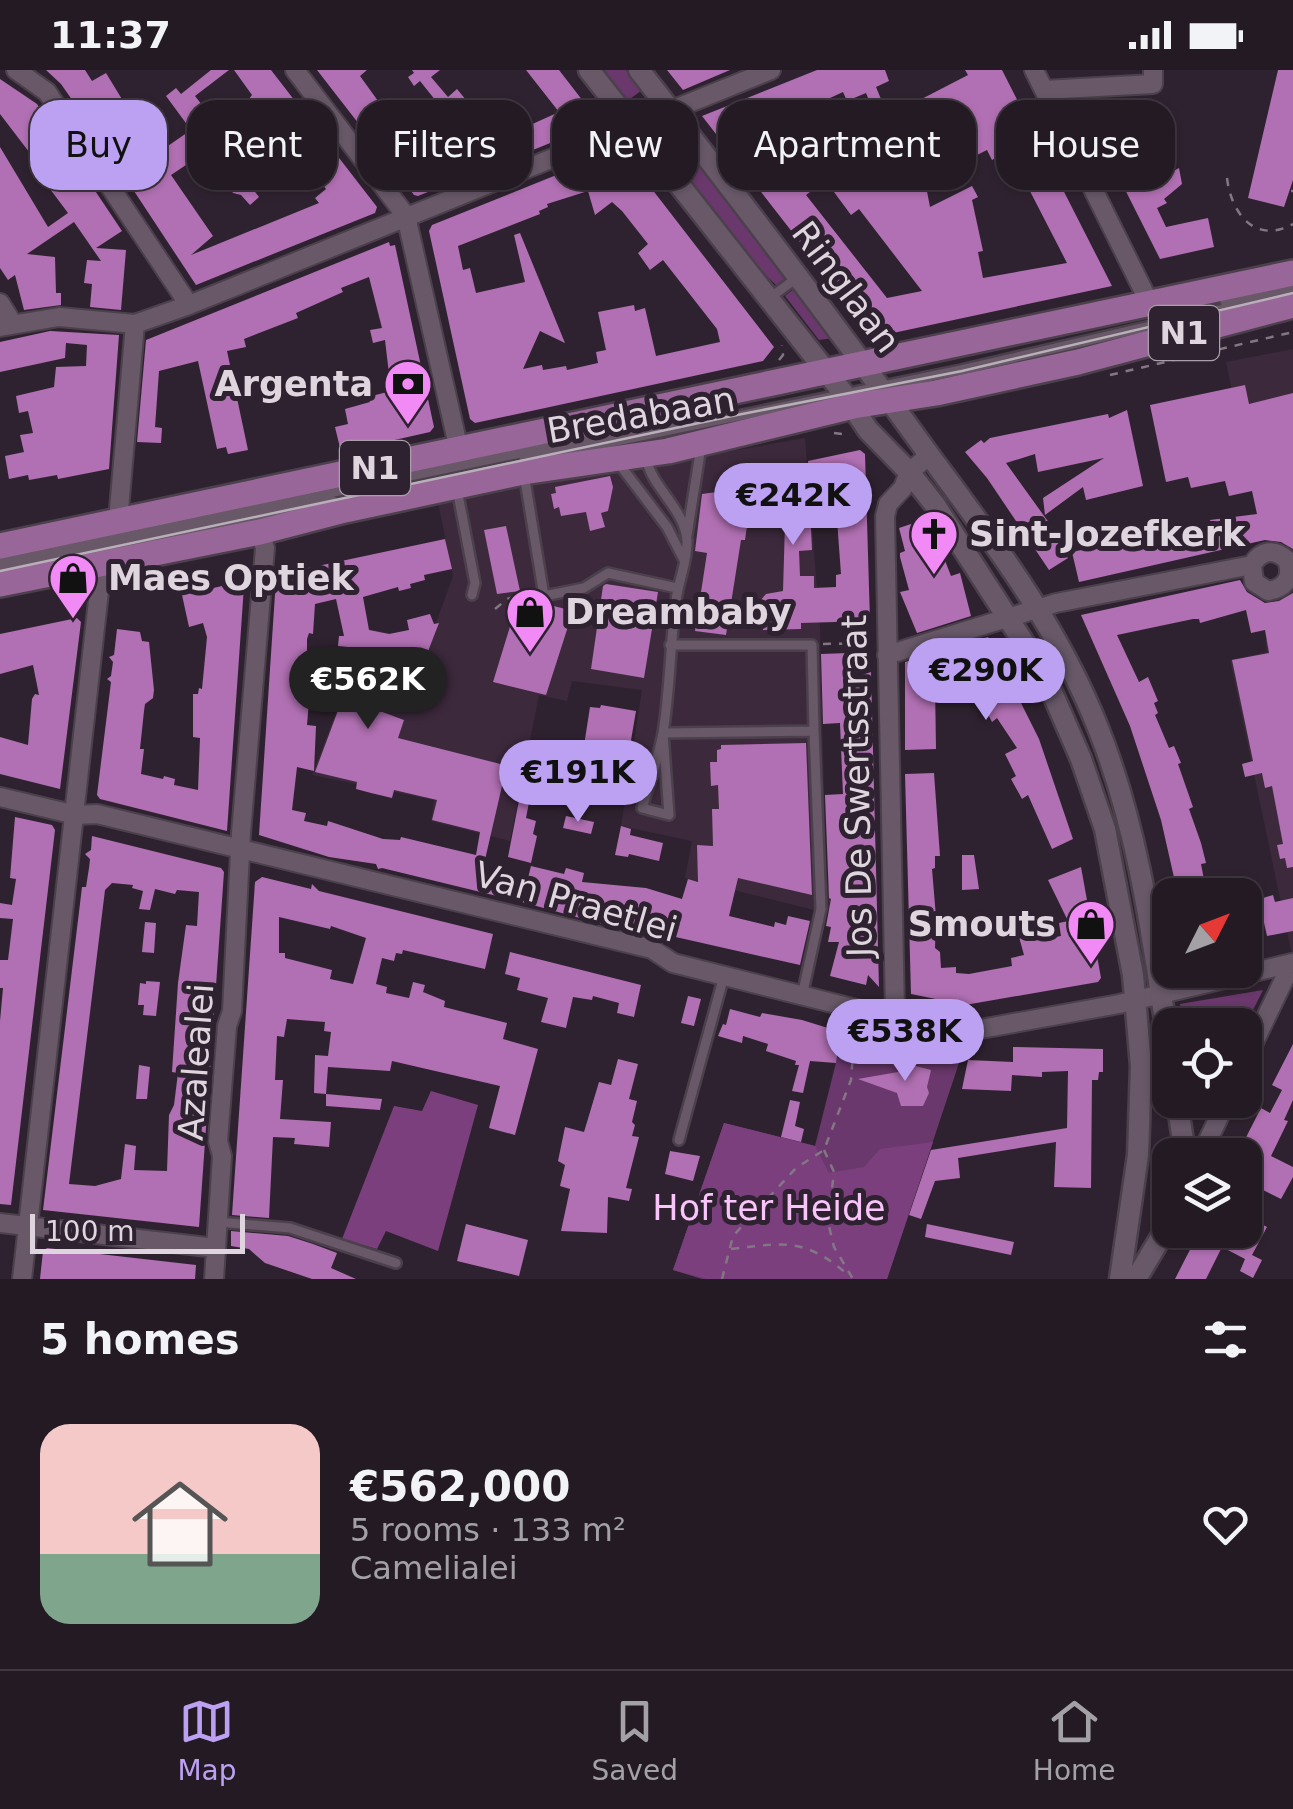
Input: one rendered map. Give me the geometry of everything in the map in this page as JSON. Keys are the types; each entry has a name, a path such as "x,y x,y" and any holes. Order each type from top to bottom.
{"main road":[{"name":"Bredabaan","path":"0,584 260,532 523,472 702,443 841,390 878,383 1150,304 1290,281"},
{"name":"Bredabaan","path":"0,546 460,450 878,383 1078,362 1293,305"}],"street":[{"path":"16,70 48,92 189,305"},
{"path":"294,70 406,216 460,450"},
{"name":"Ringlaan","path":"589,70 612,100"},
{"name":"Ringlaan","path":"639,70 663,100"},
{"path":"696,100 772,70"},
{"path":"1034,70 1150,304"},
{"path":"1044,90 1153,84 1152,70"},
{"name":"Ringlaan","path":"698,146 978,518 1038,608 1082,693 1119,787 1141,866 1163,1008"},
{"path":"0,303 6,326 59,317 135,324 552,157"},
{"name":"Ringlaan","path":"683,190 841,390 868,430 909,472 961,542 1044,674 1099,812 1117,880 1136,1000 1140,1066 1138,1155 1121,1270"},
{"path":"118,521 135,324"},
{"name":"Jos De Swertsstraat","path":"894,1013 885,516 888,504 903,488 909,472 930,454"},
{"name":"Azalealei","path":"214,1279 222,1156 218,1141 227,1026 232,1010 265,548 260,532"},
{"path":"22,1279 102,565"},
{"path":"886,648 1038,608 1252,565"},
{"name":"Van Praetlei","path":"0,797 76,815 98,814 652,950 673,964 964,1032 1161,992"},
{"path":"1161,992 1292,962"},
{"path":"1262,1026 1292,962"},
{"path":"0,1223 216,1248"},
{"path":"1139,1274 1154,1248"}],"lane":[{"path":"769,299 798,277"},
{"path":"878,383 1290,281"},
{"path":"0,562 510,453 841,390"},
{"path":"0,570 841,390"},
{"path":"662,733 669,814 642,808 662,733 670,645 702,443"},
{"path":"645,454 649,471 687,538"},
{"path":"615,458 667,528 686,562"},
{"path":"523,472 544,596 584,588 608,573 678,588"},
{"path":"456,486 475,582 472,595"},
{"path":"667,528 680,520"},
{"path":"670,645 812,644 820,909 802,996"},
{"path":"662,733 814,731"},
{"path":"679,1140 724,976"},
{"path":"218,1222 290,1228 396,1263"},
{"path":"1121,1270 1131,1268 1139,1274"}],"path":[{"path":"1227,178 1229,198 1236,212 1252,225 1270,232 1293,224"},
{"path":"496,610 506,598 542,588"},
{"path":"812,644 886,648"},
{"path":"722,1279 734,1236 751,1214 796,1168 824,1150 851,1080 852,1054 862,1031 864,1011"},
{"path":"730,1249 790,1243 828,1257 853,1279 834,1247 828,1222 834,1172 824,1150"}],"shaded area":[{"path":"1293,349 1293,553 1281,541 1263,538 1226,362"},
{"path":"805,438 820,628 826,877 833,910 814,910 685,878 692,841 621,826 642,690 572,681 567,701 539,695 510,841 431,821 434,800 312,775 368,629 394,634 436,623 453,576 438,502"},
{"path":"1293,586 1293,960 1230,660 1267,652 1265,640 1282,635 1275,598"}],"green space":[{"path":"600,70 626,70 642,90 624,100"},
{"path":"698,161 787,279 777,286 737,247 694,190 698,190"},
{"path":"794,289 833,338 819,340 785,296"},
{"path":"1263,990 1254,1008 1180,1008 1180,1004"},
{"name":"Hof ter Heide","path":"847,1019 964,1048 887,1279 702,1279 673,1270 724,1123 815,1146"},
{"path":"431,1091 478,1105 438,1251 386,1231 377,1249 342,1239 394,1106 422,1111"},
{"name":"Hof ter Heide","path":"724,1123 815,1146 829,1173 864,1167 880,1149 933,1142 887,1279 707,1279 673,1270"}],"building":[{"path":"46,70 85,70 92,81 106,73 122,100 72,100"},
{"path":"211,70 229,70 195,96 198,100 187,100 187,125 166,96 176,88 181,94"},
{"path":"234,70 271,70 294,100 248,100 252,95"},
{"path":"317,70 367,70 360,76 377,100 357,100 357,122"},
{"path":"412,70 440,70 431,77 448,97 457,89 466,100 435,100 420,81 414,86 408,77 414,73"},
{"path":"526,70 559,70 582,100 552,100 552,103"},
{"path":"667,70 730,70 683,90"},
{"path":"817,70 885,70 889,81 876,87 881,100 869,100 866,93 847,100 843,92 826,100 742,100"},
{"path":"965,70 1002,70 1017,100 996,100 996,158 992,160 987,150 976,156 976,100 920,100 968,75"},
{"path":"1278,70 1293,70 1293,180 1284,207 1248,198"},
{"path":"0,79 31,100 30,153 0,114"},
{"path":"718,110 718,137 702,116"},
{"path":"552,115 552,142 532,150 532,124"},
{"path":"187,133 187,164 171,175 213,236 191,255 319,203 315,198 325,190 337,190 337,155 357,181 357,190 364,190 377,207 375,213 196,285 133,190 167,190 167,147"},
{"path":"0,147 48,227 68,213 51,190 95,190 122,231 96,248 126,250 121,310 90,307 92,284 84,283 87,260 101,261 74,222 27,254 55,257 56,293 61,293 61,305 24,310 15,275 8,280 0,268"},
{"path":"1179,168 1182,184 1175,190 1175,170"},
{"path":"552,177 552,190 653,190 774,347 763,361 475,423 470,419 429,231 432,225 519,190 532,190 532,185","holes":["588,191 595,215 612,202 648,244 638,253 650,270 663,260 717,329 720,342 656,356 645,308 635,311 634,305 598,312 606,350 596,352 598,363 567,370 566,366 543,370 542,365 523,369 540,331 565,343 520,233 514,235 525,282 476,293 470,268 463,270 458,246 540,214 547,204"]},
{"path":"231,190 254,190 259,197 250,205"},
{"path":"410,190 433,190 418,196"},
{"path":"760,190 808,190 806,195 887,298 922,291 859,209 851,215 834,192 836,190 927,190 930,207 964,190 974,190 978,197 972,200 983,251 978,252 983,278 1067,263 1029,190 1063,190 1112,286 893,333 866,327"},
{"path":"1125,190 1175,190 1164,199 1167,203 1157,208 1166,227 1208,218 1214,247 1160,259"},
{"path":"389,242 390,246 395,245 434,427 430,432 341,452 335,427 348,424 345,409 391,391 385,340 373,343 370,330 382,328 369,277 296,313 298,318 244,339 246,347 227,351 248,450 228,454 226,447 217,449 198,361 159,371 155,427 162,428 161,443 137,442 146,340"},
{"path":"50,331 119,335 109,469 58,479 57,475 29,480 28,475 9,479 5,456 24,452 20,435 33,433 28,411 19,413 16,396 54,387 56,367 86,366 87,345 66,343 65,358 0,372 0,342"},
{"path":"1245,385 1249,404 1293,393 1293,549 1265,540 1079,582 1072,552 1106,541 1107,545 1130,540 1133,550 1155,545 1153,537 1172,534 1171,528 1187,525 1189,537 1212,533 1210,520 1257,514 1252,491 1229,496 1225,481 1191,488 1188,477 1166,482 1150,405"},
{"path":"1127,410 1143,486 1086,500 1083,487 1045,515 1043,498 1104,458 1038,472 1035,454 1006,463 1052,527 1049,530 1068,558 1049,570 965,452 981,440 984,443 990,438 1108,414 1109,418"},
{"path":"860,450 865,454 870,621 801,623 801,629 763,630 759,602 766,594 783,591 785,524 776,517 748,519 726,635 695,631 707,553 695,551 702,494 776,484 777,489 810,497 808,461","holes":["836,506 841,574 836,575 836,587 814,588 814,576 800,576 799,551 812,550 810,507"]},
{"path":"610,476 613,487 608,511 601,513 605,527 590,531 586,512 561,516 559,507 554,509 551,494 556,493 555,487"},
{"name":"Sint-Jozefkerk","path":"923,520 931,543 936,541 939,545 951,576 960,573 971,616 917,633 900,592 909,590 900,557 905,551 899,528"},
{"path":"506,526 520,591 497,594 484,530"},
{"path":"445,539 452,569 424,575 425,580 410,584 411,588 399,591 398,587 363,597 369,630 389,634 409,630 407,620 430,614 434,624 439,623 409,700 405,698 377,710 404,720 398,738 524,770 520,790 502,786 481,877 505,882 501,897 378,869 376,864 329,857 259,835 276,579 280,574","holes":["336,599 344,636 339,636 338,646 348,647 345,680 349,681 315,772 357,782 356,789 392,798 394,790 437,800 432,820 480,832 476,855 401,837 383,839 328,821 327,826 304,821 306,813 292,810 297,767 314,771 316,726 307,725 312,665 307,665 307,639 309,633 313,634 315,604"]},
{"path":"1240,580 1247,592 1265,603 1293,593 1293,867 1287,868 1285,858 1280,859 1277,845 1283,844 1272,786 1265,788 1262,773 1245,777 1242,764 1253,761 1232,660 1269,653 1265,630 1251,633 1246,610 1200,623 1193,619 1117,635 1139,682 1148,677 1158,701 1154,703 1158,713 1155,715 1169,748 1174,746 1193,807 1189,809 1206,863 1201,864 1204,878 1174,878 1161,820 1130,726 1081,615"},
{"path":"240,582 244,586 227,831 100,799 97,795 111,682 107,679 113,662 109,657 114,655 117,629 140,632 142,641 149,642 154,690 153,698 145,704 141,774 175,779 174,785 198,790 200,738 193,737 193,694 202,689 207,637 203,623 189,627 182,595"},
{"path":"606,584 658,592 644,678 591,669"},
{"name":"Dreambaby","path":"519,597 573,611 546,695 493,682"},
{"path":"77,618 81,622 60,789 0,774 0,737 28,745 32,699 39,695 33,665 0,674 0,634"},
{"path":"988,637 1039,739 1073,839 1052,849 1028,795 1022,799 1011,779 1016,776 1005,754 1017,748 997,718 992,722 981,701 986,699 972,673 935,685 936,749 905,750 905,662"},
{"path":"849,653 856,677 871,672 879,987 868,975 866,985 830,976 839,942 828,942 831,927 826,926 831,899 825,795 843,794 840,723 823,724 821,654"},
{"path":"590,707 636,711 630,746 626,750 614,747 612,757 583,752"},
{"path":"806,743 812,895 738,878 729,916 774,927 775,922 786,925 788,916 810,921 800,965 605,921 605,925 522,902 531,866 564,874 566,868 584,873 582,882 646,888 682,899 688,879 698,882 697,845 713,846 712,809 719,809 718,785 711,786 710,762 717,762 717,750 721,745"},
{"path":"934,773 940,856 935,856 932,869 935,948 940,952 941,968 956,967 956,973 969,974 1012,966 1011,958 1024,955 1019,937 1030,936 1031,941 1061,936 1059,923 1068,921 1048,880 1081,867 1101,978 1098,982 965,1005 911,994 905,774"},
{"path":"521,790 531,792 526,818 536,821 531,863 508,857"},
{"path":"566,816 594,822 591,834 563,828"},
{"path":"15,817 52,825 55,830 11,1205 0,1204 0,960 8,960 13,919 0,918 0,903 12,905 16,879 10,878"},
{"path":"621,826 631,829 630,835 663,843 659,861 615,855"},
{"path":"92,836 221,868 224,872 199,1227 43,1210 82,887 86,887 89,868 90,859 85,854 91,850","holes":["112,883 133,885 132,888 143,891 139,909 150,910 155,889 175,894 177,890 199,892 197,926 186,925 178,983 172,1072 178,1073 169,1115 167,1171 134,1170 136,1146 125,1144 121,1179 95,1186 69,1184 105,890"]},
{"path":"962,855 974,855 979,889 962,890"},
{"path":"262,877 311,889 312,884 319,891 493,934 485,969 403,950 402,954 396,953 394,961 382,958 376,984 387,987 386,993 409,998 413,982 425,985 423,992 445,1001 444,1007 507,1023 503,1039 538,1049 515,1135 489,1128 500,1086 392,1061 390,1071 328,1067 326,1094 314,1093 315,1055 328,1056 331,1032 324,1031 325,1022 287,1019 284,1037 277,1036 275,1080 283,1080 280,1119 331,1122 329,1147 294,1144 295,1138 273,1137 269,1218 232,1215 255,882","holes":["279,917 330,929 331,926 366,938 353,984 330,979 332,970 279,953"]},
{"path":"1273,895 1275,902 1293,898 1293,931 1267,936 1263,898"},
{"path":"145,922 156,923 154,953 142,952"},
{"path":"510,952 641,985 634,1017 617,1013 619,1003 593,996 592,1000 573,997 566,1028 541,1022 548,998 517,990 520,978 505,974"},
{"path":"160,982 156,1016 143,1015 144,1005 138,1005 140,983"},
{"path":"688,996 701,999 694,1026 681,1023"},
{"path":"730,1009 760,1017 762,1013 802,1020 841,1032 836,1063 810,1061 803,1093 792,1091 799,1065 795,1065 796,1061 766,1051 768,1044 743,1036 742,1043 718,1036"},
{"path":"1293,1044 1293,1100 1284,1120 1288,1121 1271,1156 1293,1167 1293,1177 1281,1199 1262,1190 1262,1138 1246,1138 1256,1118 1262,1118 1262,1109 1270,1113 1282,1090 1272,1085"},
{"path":"1013,1047 1103,1049 1103,1072 1099,1072 1098,1080 1092,1080 1091,1188 1054,1187 1056,1142 958,1158 960,1178 935,1181 921,1219 909,1215 931,1150 1067,1128 1068,1071 1042,1072 1042,1077 1012,1075 1011,1091 962,1089 968,1060 1013,1062"},
{"path":"618,1059 638,1064 629,1099 637,1101 632,1136 639,1137 626,1188 632,1189 629,1201 608,1197 607,1233 561,1231 570,1189 560,1186 565,1165 558,1161 565,1127 584,1132 599,1082 611,1085"},
{"path":"909,1059 912,1065 931,1070 929,1093 923,1106 901,1106 897,1093 858,1079 898,1072"},
{"path":"139,1065 150,1067 147,1099 136,1099"},
{"path":"326,1094 382,1099 380,1110 326,1106"},
{"path":"790,1100 800,1102 795,1126 804,1129 801,1142 781,1137"},
{"path":"670,1151 700,1156 693,1181 665,1174"},
{"path":"466,1224 528,1240 519,1276 457,1261"},
{"path":"927,1224 1014,1242 1011,1255 925,1237"},
{"path":"231,1231 288,1236 337,1253 331,1268 356,1279 312,1279 265,1263 249,1249 231,1246"},
{"path":"47,1248 196,1265 195,1279 40,1279 43,1251"},
{"path":"1191,1248 1222,1248 1206,1279 1175,1279"},
{"path":"1224,1248 1256,1248 1252,1255 1262,1260 1253,1278 1240,1271 1245,1259"}],"tram line":[{"path":"0,571 962,371 1293,293"}],"place":[{"name":"Argenta","path":"408,426"},
{"name":"Sint-Jozefkerk","path":"934,576"},
{"name":"Maes Optiek","path":"73,620"},
{"name":"Dreambaby","path":"530,654"},
{"name":"Smouts","path":"1091,966"}]}
